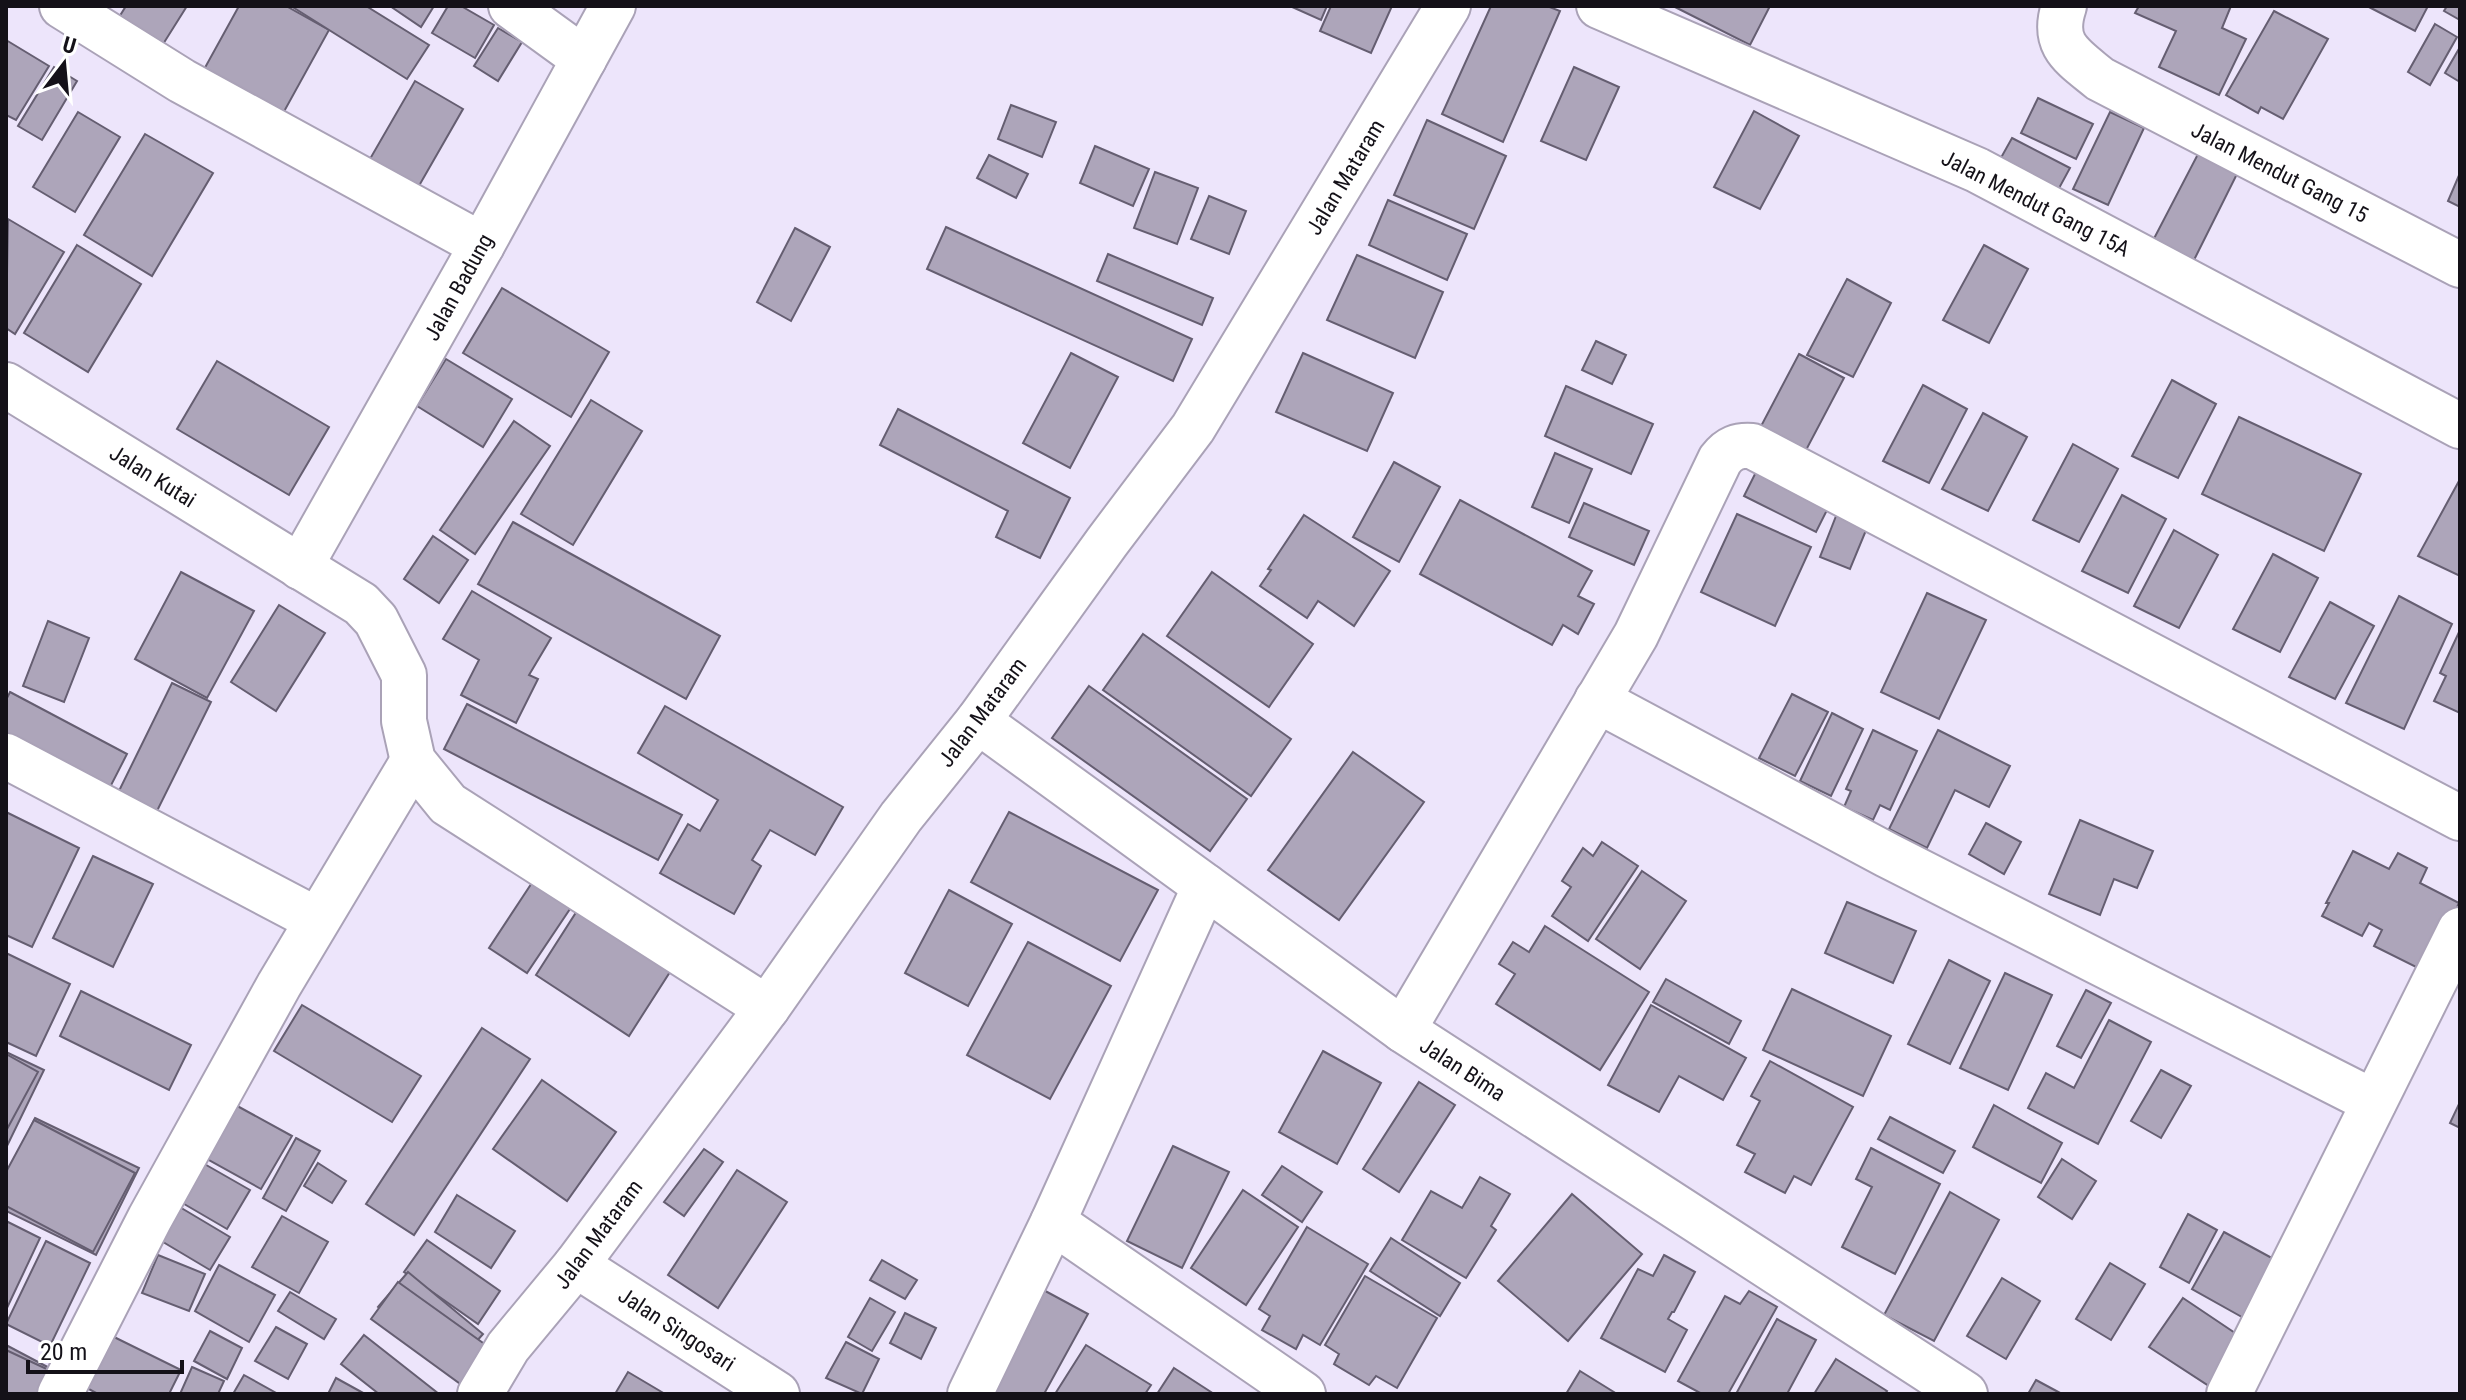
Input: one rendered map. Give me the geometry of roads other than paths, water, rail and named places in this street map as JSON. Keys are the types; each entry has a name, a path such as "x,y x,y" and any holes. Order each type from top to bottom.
{"street":[{"path":"62,6 182,81 482,245"},
{"path":"511,6 584,59"},
{"name":"Jalan Badung","path":"300,567 613,6"},
{"name":"Jalan Mataram","path":"480,1394 508,1347 576,1265 767,1008 901,817 978,721 1193,428 1448,6"},
{"name":"Jalan Mendut Gang 15A","path":"1599,6 1977,170 2460,426"},
{"name":"Jalan Mendut Gang 15","path":"2064,6 2058,24 2066,51 2100,79 2460,265"},
{"name":"Jalan Kutai","path":"6,385 361,604 376,620 404,675 404,721 413,761"},
{"path":"1403,1030 1636,635 1720,460 1738,445 1752,446 2460,818"},
{"path":"1597,700 1887,855 2374,1102"},
{"name":"Jalan Bima","path":"978,721 1403,1030 1965,1394"},
{"path":"6,756 317,920"},
{"path":"60,1394 150,1218 317,920 413,761 448,804 767,1008"},
{"path":"970,1394 1053,1222 1205,886"},
{"path":"2229,1394 2460,930"},
{"path":"1053,1222 1303,1394"},
{"name":"Jalan Singosari","path":"576,1265 777,1394"}]}
